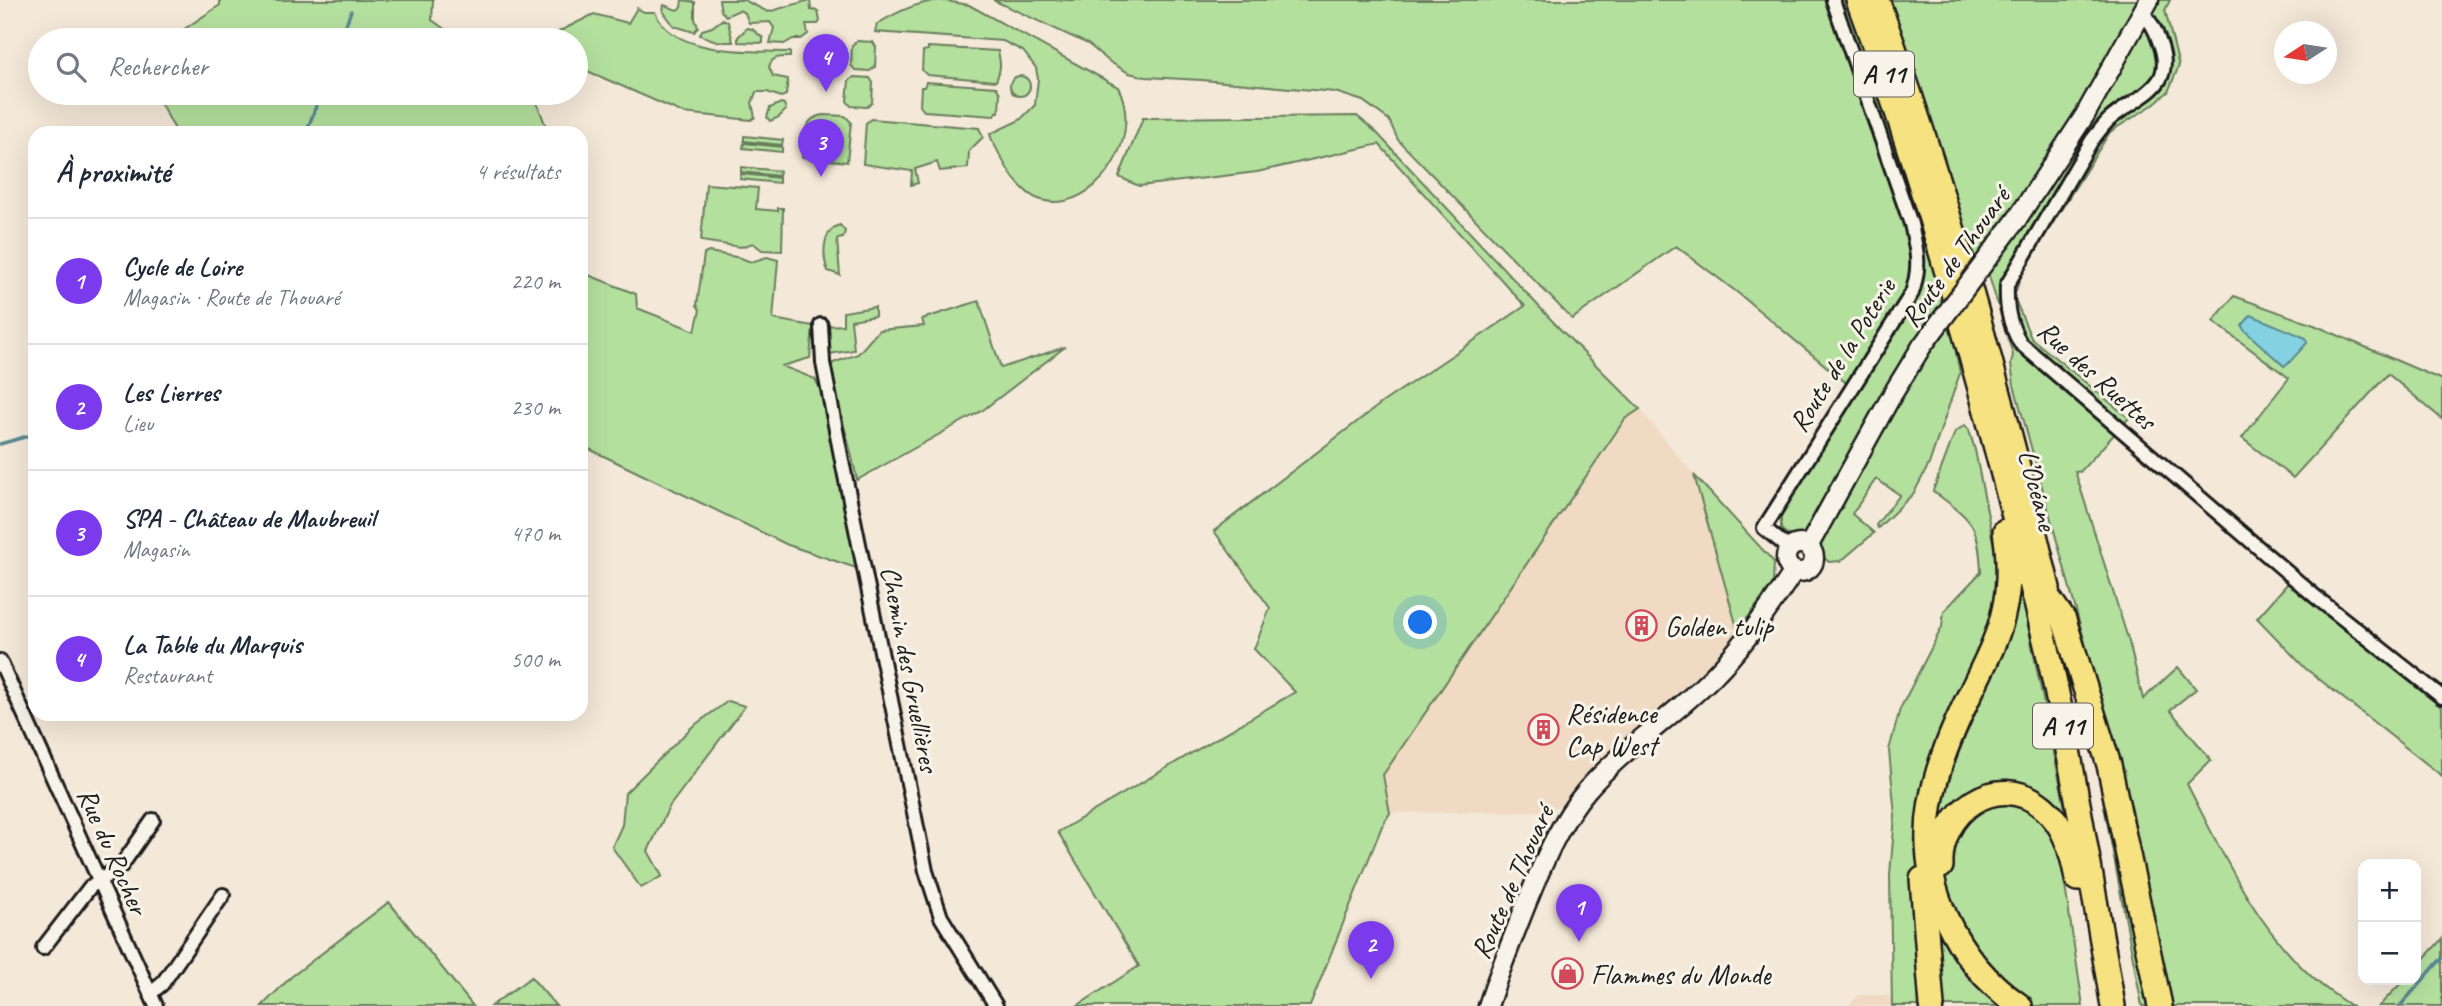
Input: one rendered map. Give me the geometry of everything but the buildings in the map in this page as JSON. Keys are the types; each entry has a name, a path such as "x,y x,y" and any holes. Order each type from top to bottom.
{"highway":[{"name":"L’Océane","path":"1858,0 1936,235 1996,449 2057,694 2113,1006"},
{"name":"L’Océane","path":"1877,0 1921,124 1974,297 2013,444 2051,601 2091,800 2127,1006"},
{"path":"1996,449 1994,465 2008,553 2004,610 1996,638 1938,764 1929,806 1928,834 1930,862 1940,905 1960,944 1999,990 2020,1006"},
{"path":"2051,601 2064,620 2109,765 2160,1006"},
{"path":"1932,1006 1921,825 1931,772 1938,764"},
{"path":"2037,1006 2005,982 1981,957 1959,924 1945,888 1940,856 1945,832 1955,817 1968,805 1987,796 2014,794 2033,801 2049,813 2067,839 2098,1006"}],"main road":[{"name":"Route de Thouaré","path":"1488,1006 1540,869 1565,819 1605,772 1723,666 1794,571 1786,561 1799,548 1922,346 2017,219 2085,115 2145,7"}],"street":[{"name":"Route de la Poterie","path":"1799,548 1764,528 1912,293 1919,273 1911,224 1833,0"},
{"name":"Rue des Ruettes","path":"2145,7 2163,49 2164,67 2161,80 2153,90 2109,119 2092,139 2007,285 2006,307 2011,327 2020,344 2317,598 2442,697"},
{"name":"Chemin des Gruellières","path":"821,325 823,363 926,870 941,917 996,1006"},
{"name":"Rue du Rocher","path":"0,661 28,720"},
{"name":"Rue du Rocher","path":"28,721 156,1006"},
{"path":"43,948 90,887 121,866 153,820"},
{"path":"151,993 162,984 223,895"}],"shaded area":[{"path":"1640,409 1694,475 1738,631 1704,672 1607,758 1570,802 1546,811 1390,813 1383,775 1625,419"},
{"path":"1858,995 1890,995 1892,1006 1849,1006"}],"green space":[{"path":"220,0 433,0 432,20 443,28 186,28 220,5"},
{"path":"682,0 695,2 698,27 694,32 674,26 663,11 664,5 677,10 681,8"},
{"path":"719,0 744,0 768,12 810,0 811,10 818,11 820,21 818,24 806,24 808,34 801,39 793,39 784,44 770,43 774,28 770,22 749,23 745,13 739,10 726,16 721,11"},
{"path":"940,0 969,5 1118,87 1124,104 1123,139 1108,171 1096,184 1081,195 1065,201 1042,200 1020,186 1000,156 990,134 1020,120 1035,105 1038,79 1036,68 1023,51 1003,41 875,32 877,24 892,16 915,6"},
{"path":"993,0 2170,0 2165,10 2179,66 2168,92 2110,132 2022,272 2014,297 2031,338 2129,418 2080,472 2075,471 2129,642 2143,699 2178,667 2196,689 2170,710 2211,760 2187,784 2256,911 2291,956 2316,981 2351,1006 2142,1006 2089,726 2099,694 2014,385 2011,364 2013,355 1982,253 1950,322 1960,373 1929,464 1914,493 1878,528 1876,525 1900,495 1876,479 1852,514 1874,533 1841,561 1829,562 1823,557 1820,548 1829,520 1904,388 1934,344 1930,321 1890,378 1809,528 1801,536 1789,536 1781,529 1781,512 1856,391 1738,293 1676,246 1572,319 1398,140 1389,120 1363,101 1335,92 1146,77 1129,73 1088,44"},
{"path":"637,8 644,12 655,12 664,26 678,37 695,44 735,51 790,52 790,57 774,59 769,67 773,76 788,79 786,95 781,97 767,92 756,92 752,103 755,117 751,120 683,113 588,71 588,28 566,28 594,14 628,23"},
{"path":"723,19 728,22 733,42 719,42 700,35 702,30"},
{"path":"747,28 763,38 763,43 738,42 738,37"},
{"path":"857,41 873,42 876,47 875,67 870,71 855,70 851,65 852,45"},
{"path":"928,47 998,51 1000,66 996,81 927,75 922,70 923,51 928,50"},
{"path":"1020,76 1027,79 1030,86 1027,93 1020,96 1013,93 1010,86 1013,79"},
{"path":"854,77 870,78 873,83 872,103 867,107 851,106 847,101 849,81"},
{"path":"926,82 996,87 1000,93 999,112 994,116 924,111 920,106 921,87 924,87"},
{"path":"781,103 786,110 770,121 767,117 770,108"},
{"path":"162,105 538,105 545,124 544,126 173,126"},
{"path":"824,115 845,116 851,122 847,162 802,157 805,130 811,120"},
{"path":"1357,116 1376,132 1559,328 1640,409 1625,419 1383,775 1390,813 1382,826 1310,1006 1077,1006 1139,966 1058,832 1295,692 1254,649 1270,608 1214,531 1383,402 1525,306 1379,144 1257,172 1139,186 1119,177 1143,118"},
{"path":"871,119 979,128 983,137 969,151 968,168 940,171 937,162 915,169 918,183 911,185 912,171 863,164 866,123"},
{"path":"744,136 783,140 782,145 744,141"},
{"path":"744,143 782,147 782,152 743,148"},
{"path":"741,167 780,171 779,176 741,172"},
{"path":"741,174 779,178 779,183 740,179"},
{"path":"706,184 758,188 756,209 778,211 778,208 783,208 782,251 762,250 753,243 741,247 701,241"},
{"path":"840,225 845,231 843,238 837,239 840,275 828,271 824,251 830,232"},
{"path":"709,252 751,262 767,257 778,260 773,319 813,326 810,358 782,366 815,379 827,402 859,569 788,545 588,448 588,275 636,294 637,308 695,331 700,310 697,305 704,254"},
{"path":"2234,296 2314,325 2442,380 2442,419 2388,374 2293,478 2242,438 2289,378 2213,321"},
{"path":"979,301 1001,368 1065,347 983,410 857,480 831,368 833,363 858,354 879,330 924,326 922,319"},
{"path":"875,307 875,316 851,320 854,350 829,354 826,326 843,325 843,312"},
{"path":"1965,425 1975,450 1996,557 2019,582 2067,817 2061,859 2083,1006 1892,1006 1890,875 1895,816 1889,750 1900,709 1942,627 1944,611 1981,572 1975,532 1964,516 1933,491 1955,432"},
{"path":"1694,475 1774,562 1773,583 1738,631"},
{"path":"2288,583 2442,708 2442,776 2305,668 2257,618"},
{"path":"728,701 745,706 669,807 648,851 662,876 641,888 612,847 622,825 625,793 692,727"},
{"path":"389,902 473,1006 262,1006 291,977"},
{"path":"2442,939 2442,1006 2379,1006 2399,985 2421,985 2421,962"},
{"path":"531,977 556,1006 491,1006"}],"water":[{"path":"2251,315 2306,338 2307,343 2284,366 2244,330 2242,326"}],"waterway":[{"path":"345,28 351,11"},
{"path":"309,126 316,105"},
{"path":"0,444 28,436"},
{"path":"2400,1006 2442,958"}],"place":[{"name":"La Table du Marquis","path":"826,92"},
{"name":"SPA - Château de Maubreuil","path":"821,177"},
{"name":"Golden tulip","path":"1642,626"},
{"name":"Résidence Cap West","path":"1543,729"},
{"name":"Cycle de Loire","path":"1579,942"},
{"name":"Flammes du Monde","path":"1568,974"},
{"name":"Les Lierres","path":"1371,979"}]}
